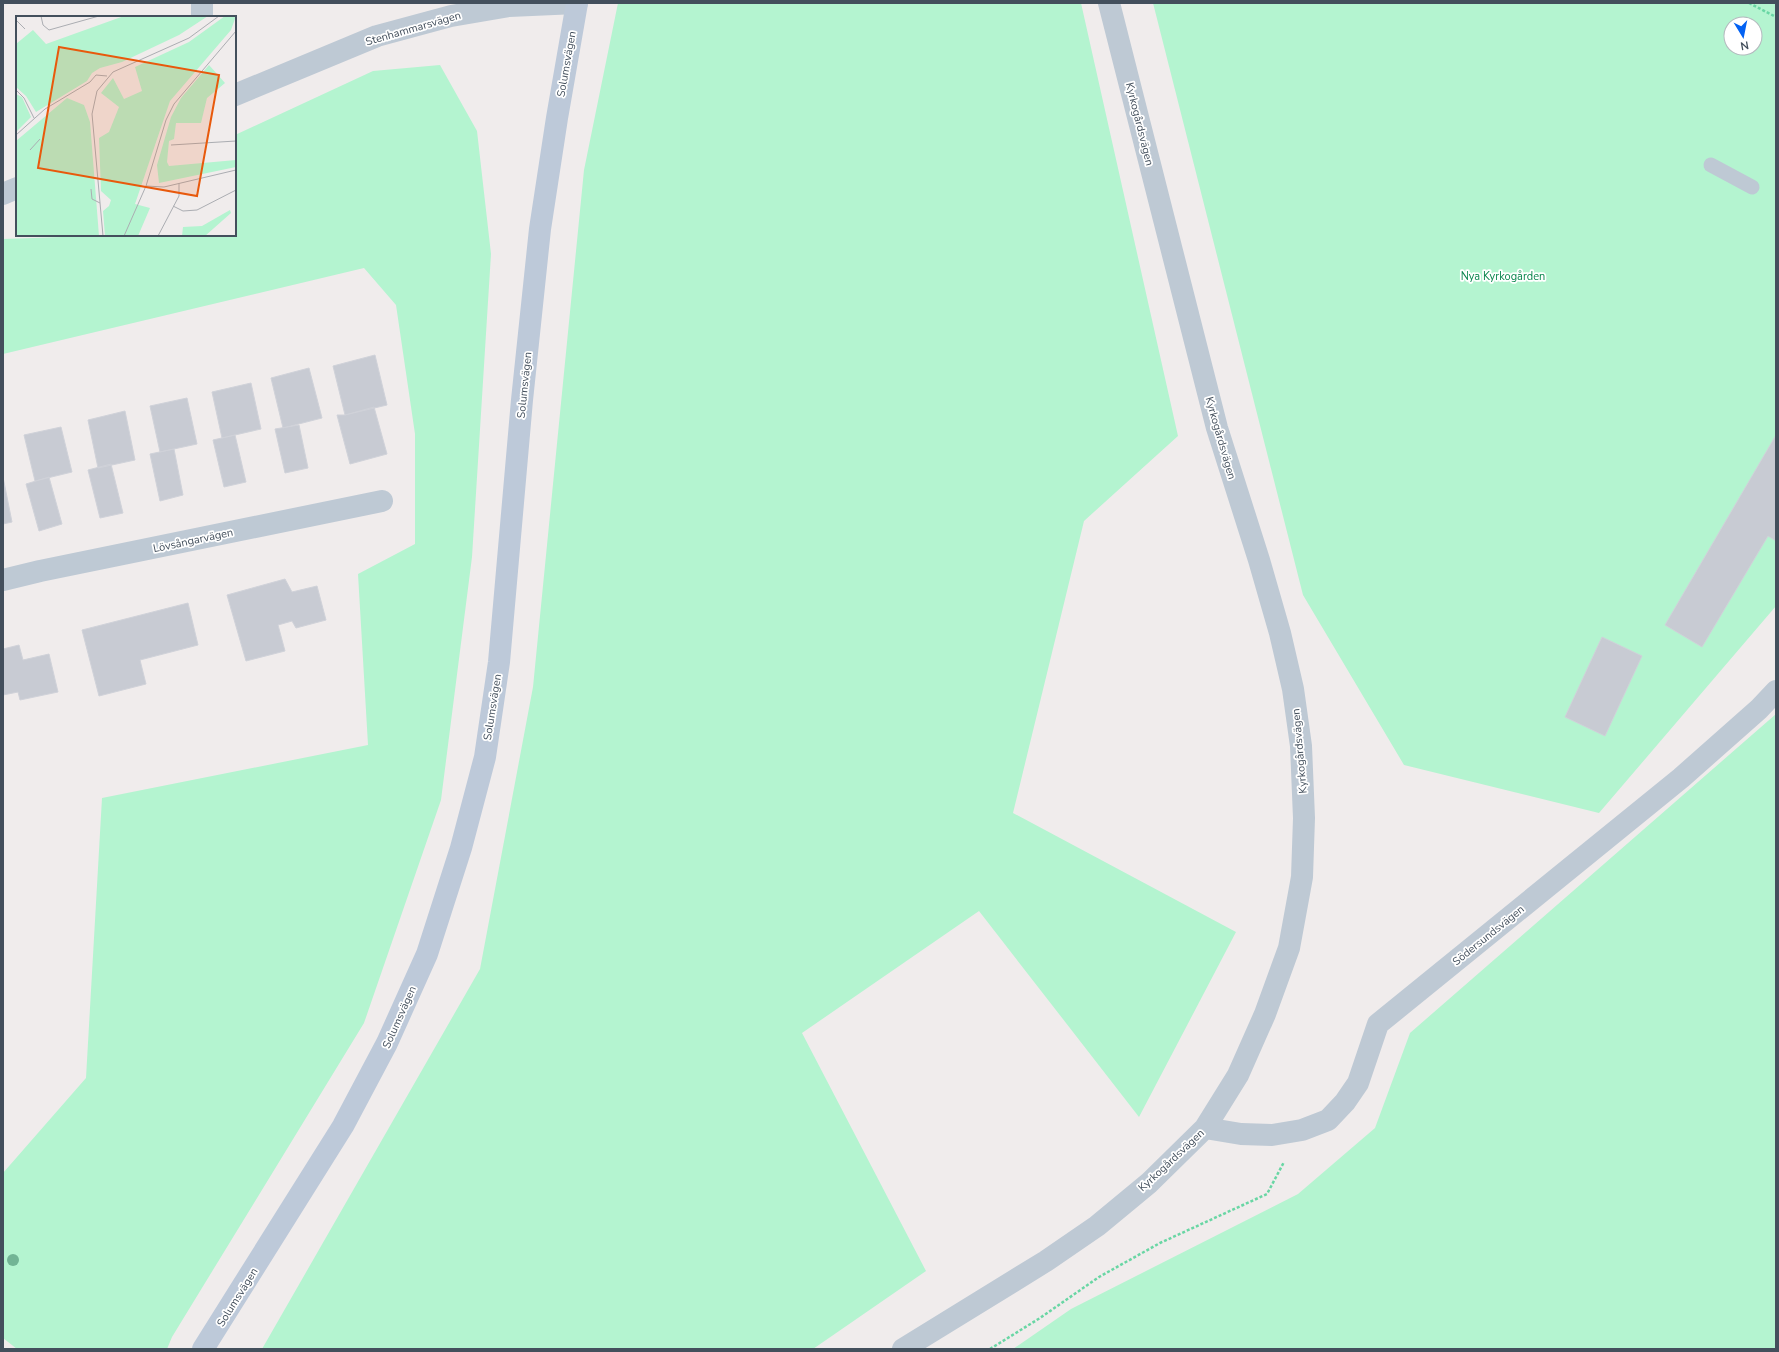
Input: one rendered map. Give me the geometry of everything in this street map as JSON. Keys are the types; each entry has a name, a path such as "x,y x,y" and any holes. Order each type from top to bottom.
{"main road":[{"name":"Solumsvägen","path":"203,1349 343,1126 387,1043 427,954 461,848 484,757 499,662 522,400 540,229 577,3"}],"street":[{"path":"202,3 202,16"},
{"name":"Stenhammarsvägen","path":"236,95 377,36 451,16 509,6 577,3"},
{"name":"Kyrkogårdsvägen","path":"903,1349 1046,1261 1098,1226 1149,1182 1206,1128 1238,1075 1265,1014 1289,948 1302,877 1304,818 1301,746 1293,689 1280,633 1217,428 1109,3"},
{"path":"3,194 16,188"},
{"name":"Lövsångarvägen","path":"3,580 40,571 382,501"},
{"name":"Södersundsvägen","path":"1206,1128 1241,1134 1272,1135 1302,1130 1328,1120 1345,1102 1358,1083 1378,1024 1681,778 1776,692"}],"lane":[{"path":"1711,165 1752,187"}],"path":[{"path":"1749,3 1776,17"},
{"path":"990,1349 1040,1318 1099,1277 1160,1242 1267,1194 1302,1130"}],"green space":[{"path":"618,3 1081,3 1178,436 1084,521 1013,813 1236,932 1139,1117 979,911 802,1033 926,1271 813,1349 262,1349 480,969 533,687 584,170"},
{"name":"Nya Kyrkogården","path":"1153,3 1776,3 1776,606 1599,813 1404,765 1303,595"},
{"path":"440,65 477,131 491,254 472,557 441,800 364,1023 172,1337 167,1349 17,1349 3,1338 3,1173 86,1078 102,798 368,745 358,574 415,544 415,434 396,305 364,268 3,354 3,239 64,236 236,236 236,135 373,71"},
{"path":"1776,714 1776,1349 1013,1349 1071,1309 1298,1194 1375,1128 1410,1033"}],"building":[{"path":"375,355 387,405 345,415 333,366"},
{"path":"309,368 322,418 283,428 271,378"},
{"path":"251,383 261,429 222,438 212,392"},
{"path":"187,398 197,444 160,452 150,406"},
{"path":"374,407 387,454 350,464 337,415 345,415"},
{"path":"125,411 135,460 98,468 88,420"},
{"path":"299,425 308,468 285,473 275,429"},
{"path":"61,427 72,472 35,481 24,435"},
{"path":"235,435 246,482 224,487 213,440"},
{"path":"1776,435 1776,541 1768,536 1702,647 1665,625"},
{"path":"174,449 183,495 160,501 150,454"},
{"path":"111,464 123,513 100,518 88,470"},
{"path":"3,477 12,522 3,524"},
{"path":"49,477 62,524 39,531 26,484"},
{"path":"285,579 292,592 317,586 326,620 296,628 292,621 278,625 285,651 246,661 227,595"},
{"path":"188,603 198,645 140,660 146,684 99,696 82,630"},
{"path":"1602,637 1642,656 1605,736 1565,717"},
{"path":"19,645 23,660 49,654 58,692 20,700 18,692 3,695 3,649"}]}
